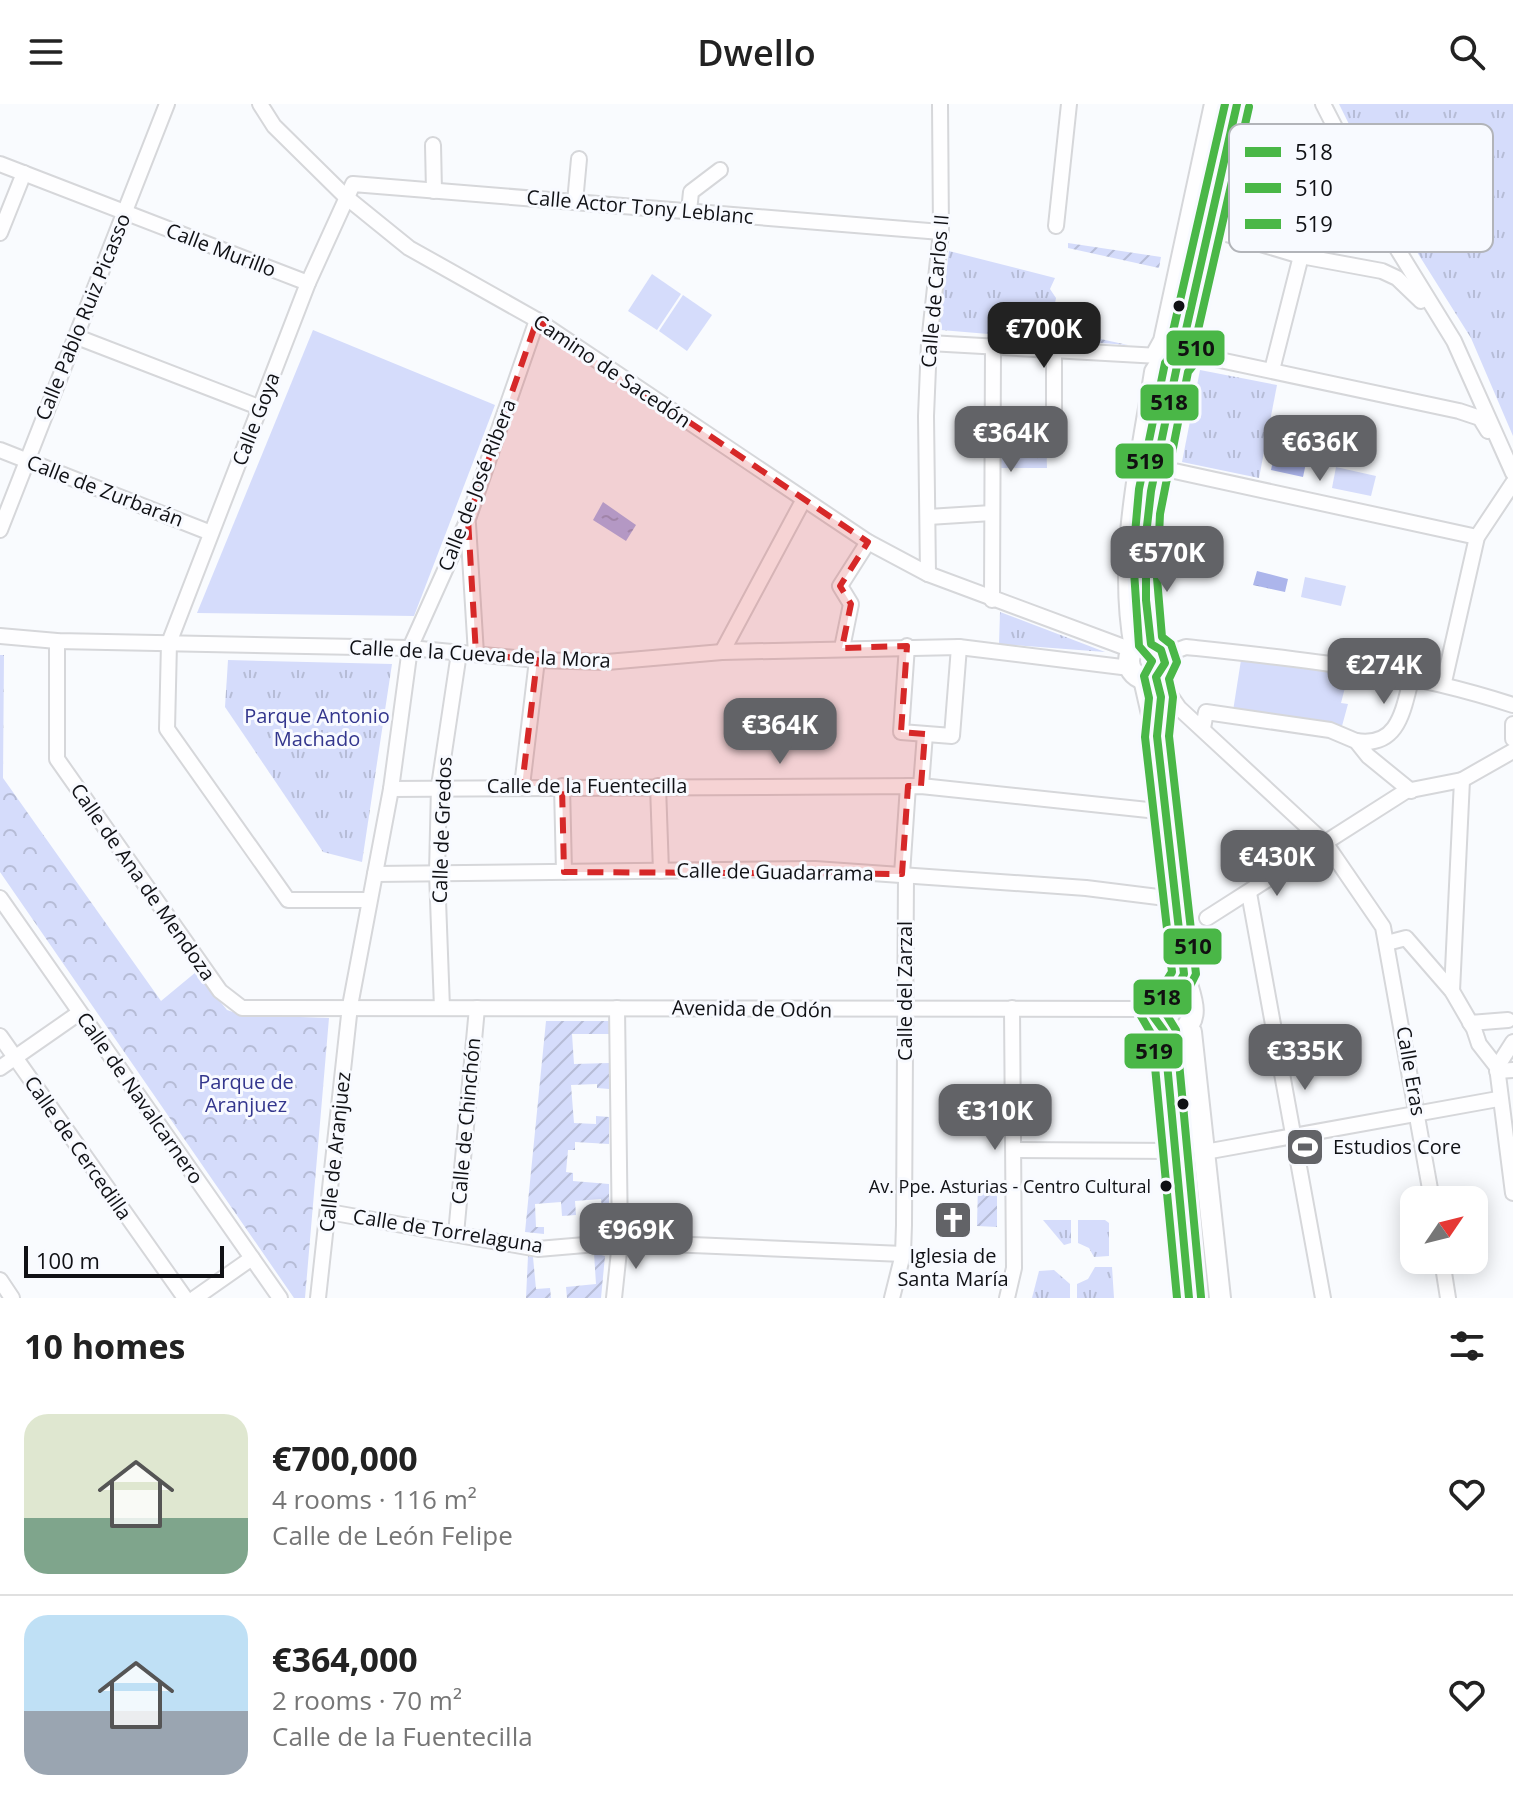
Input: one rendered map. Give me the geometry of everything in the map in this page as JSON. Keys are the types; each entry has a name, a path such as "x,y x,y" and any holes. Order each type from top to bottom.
{"street":[{"name":"Camino de Sacedón","path":"260,104 274,126 346,197 409,248 537,320 868,542 928,574 1146,662"},
{"name":"Calle de Carlos II","path":"928,574 929,343 941,232 940,104"},
{"path":"1056,226 1069,104"},
{"path":"1179,983 1158,999 1153,1009 1155,1022 1164,1031 1176,1033 1187,1028 1194,1017 1192,1004 1179,983 1179,932 1167,812 1146,662 1144,547 1172,354 1215,104"},
{"path":"1233,124 1237,104"},
{"path":"1323,104 1333,124"},
{"name":"Calle Pablo Ruiz Picasso","path":"0,530 164,105"},
{"path":"1157,736 1161,697 1130,615 1130,535 1155,372 1172,354 1210,229 1229,141"},
{"path":"433,145 434,191"},
{"path":"575,202 579,159"},
{"name":"Calle Murillo","path":"0,164 308,283"},
{"path":"689,211 691,192 720,170"},
{"path":"0,233 24,173"},
{"name":"Calle Actor Tony Leblanc","path":"346,197 353,184 941,232"},
{"name":"Calle Goya","path":"346,197 308,283 169,643 167,729 288,900 369,900"},
{"path":"1210,229 1229,235"},
{"path":"1288,252 1382,271 1397,278 1414,292 1454,341"},
{"path":"1399,252 1454,341 1513,473"},
{"path":"1272,370 1301,256"},
{"name":"Calle de José Ribera","path":"391,789 410,648 468,519 537,320"},
{"path":"77,337 261,408"},
{"path":"929,343 993,349 1172,354 1272,370 1480,418 1507,459"},
{"path":"992,600 993,349"},
{"path":"1054,351 1054,426"},
{"name":"Calle de Zurbarán","path":"0,450 211,533"},
{"path":"1156,467 1477,537"},
{"path":"1444,682 1477,537 1513,483"},
{"path":"722,652 804,499"},
{"path":"928,517 992,513"},
{"path":"468,519 476,654"},
{"path":"842,648 851,604 840,586 868,542"},
{"name":"Calle de la Cueva de la Mora","path":"0,636 57,641 410,648 537,660 607,662 722,652 907,646 959,647 1146,662"},
{"name":"Calle de Ana de Mendoza","path":"57,641 57,759 220,991 242,1008 350,1006"},
{"path":"907,646 901,732 952,736 959,647"},
{"path":"1146,662 1186,647 1412,676 1444,682 1513,705"},
{"name":"Calle de Gredos","path":"442,1008 437,873 439,786 459,653"},
{"path":"522,786 537,660"},
{"name":"Calle Eras","path":"1146,662 1179,708 1326,844 1383,927 1430,1186"},
{"path":"1203,728 1206,712 1330,730 1356,741 1371,743 1387,738 1399,724 1412,676"},
{"path":"1159,714 1179,708"},
{"path":"1513,724 1513,739"},
{"name":"Calle del Zarzal","path":"892,1298 903,1254 905,830 925,734"},
{"path":"1356,741 1368,756 1411,791"},
{"path":"1207,918 1411,791 1462,780 1513,751"},
{"path":"1452,991 1462,780"},
{"name":"Calle de la Fuentecilla","path":"391,789 439,786 915,786 1167,812"},
{"path":"562,786 564,872"},
{"path":"658,786 661,871"},
{"name":"Calle de Aranjuez","path":"318,1298 350,1006 391,789"},
{"name":"Calle de Guadarrama","path":"375,874 815,869 904,874 1174,899"},
{"path":"1249,893 1323,1298"},
{"name":"Calle de Navalcarnero","path":"0,898 280,1298"},
{"path":"1387,943 1406,938 1452,991 1479,1044 1497,1069"},
{"name":"Avenida de Odón","path":"350,1006 905,1011 1153,1009"},
{"name":"Calle de Chinchón","path":"456,1234 477,1008"},
{"path":"614,1298 620,1242 617,1008"},
{"path":"1007,1298 1014,1268 1012,1008"},
{"path":"0,1068 79,1013"},
{"path":"1472,1026 1511,1021"},
{"path":"1187,1028 1191,1032 1220,1298"},
{"path":"1164,1031 1189,1298"},
{"name":"Calle de Cercedilla","path":"0,1036 185,1298"},
{"path":"1513,1042 1497,1069 1498,1099 1513,1193"},
{"path":"1497,1069 1513,1070"},
{"path":"1205,1152 1419,1116 1498,1099"},
{"path":"1014,1150 1175,1151"},
{"name":"Calle de Torrelaguna","path":"329,1212 538,1249 620,1242 903,1254"},
{"path":"195,1298 252,1258"},
{"path":"1444,1274 1448,1298"},
{"path":"0,1280 12,1298"}],"highlighted area":[{"path":"537,320 868,542 840,586 851,604 842,648 907,646 901,732 925,734 921,786 908,786 902,874 564,872 562,786 522,786 537,660 476,654 468,519"}],"green space":[{"path":"1339,104 1513,104 1513,436 1471,338 1417,252 1493,252 1493,124 1349,124"},
{"path":"1068,243 1161,257 1159,268 1068,248"},
{"path":"949,251 1055,278 1050,289 1056,298 1048,339 941,330 938,326"},
{"path":"652,274 681,294 657,330 628,311"},
{"path":"683,295 712,315 687,351 659,331"},
{"path":"1050,328 1128,345 1048,339"},
{"path":"313,330 495,405 414,616 197,613"},
{"path":"1200,370 1277,385 1259,478 1182,462"},
{"path":"997,430 1046,432 1047,468 997,468"},
{"path":"1336,467 1376,476 1371,496 1332,488"},
{"path":"1305,577 1346,586 1341,606 1301,597"},
{"path":"1000,612 1105,652 999,644"},
{"name":"Parque de Aranjuez","path":"0,655 4,655 3,778 161,1001 196,972 227,1010 242,1015 329,1018 305,1298 294,1298 0,872"},
{"name":"Parque Antonio Machado","path":"228,660 392,664 362,862 323,852 225,707"},
{"path":"1241,660 1349,672 1341,703 1348,704 1342,726 1233,711"},
{"path":"546,1021 609,1021 609,1034 572,1034 574,1064 609,1063 609,1089 597,1088 597,1084 571,1085 574,1123 596,1124 596,1116 609,1117 609,1144 575,1142 575,1150 568,1150 566,1172 573,1173 573,1181 609,1184 609,1223 603,1222 601,1199 575,1201 576,1215 562,1216 561,1202 535,1204 536,1227 544,1227 544,1234 525,1232"},
{"path":"978,1183 997,1184 997,1227 977,1226"},
{"path":"1043,1220 1071,1220 1071,1243 1064,1245"},
{"path":"1078,1220 1105,1220 1109,1223 1109,1256 1094,1257 1089,1248 1078,1243"},
{"path":"594,1253 605,1256 601,1298 567,1298 566,1287 596,1284"},
{"path":"528,1256 533,1257 536,1289 550,1288 551,1298 526,1298"},
{"path":"1095,1267 1112,1267 1114,1298 1077,1298 1077,1284 1088,1279"},
{"path":"1054,1270 1070,1284 1070,1298 1032,1298 1039,1271"}],"water":[{"path":"1274,456 1306,463 1303,477 1271,470"},
{"path":"603,502 636,525 626,541 593,520"},
{"path":"1257,571 1288,579 1285,592 1253,585"}],"transit line":[{"name":"519","path":"1177,1298 1152,1035 1141,1016 1148,992 1165,983 1172,972 1145,737 1149,698 1144,676 1152,661 1139,646 1133,556 1139,489 1165,363 1173,353 1171,340 1225,104"},
{"name":"518","path":"1232,124 1237,104"},
{"name":"510","path":"1245,124 1249,107"},
{"name":"518","path":"1189,1298 1164,1031 1153,1016 1158,999 1174,992 1184,974 1157,736 1161,697 1156,677 1165,663 1161,650 1151,644 1146,600 1146,535 1151,491 1177,366 1186,357 1183,343 1229,139"},
{"name":"510","path":"1201,1297 1176,1030 1166,1014 1168,1008 1183,1000 1196,974 1169,736 1173,697 1169,679 1177,662 1171,644 1162,637 1157,578 1160,514 1188,372 1198,359 1195,343 1229,194"}],"place":[{"name":"Estudios Core","path":"1305,1147"},
{"name":"Av. Ppe. Asturias - Centro Cultural","path":"1166,1186"},
{"name":"Iglesia de Santa María","path":"953,1220"}]}
